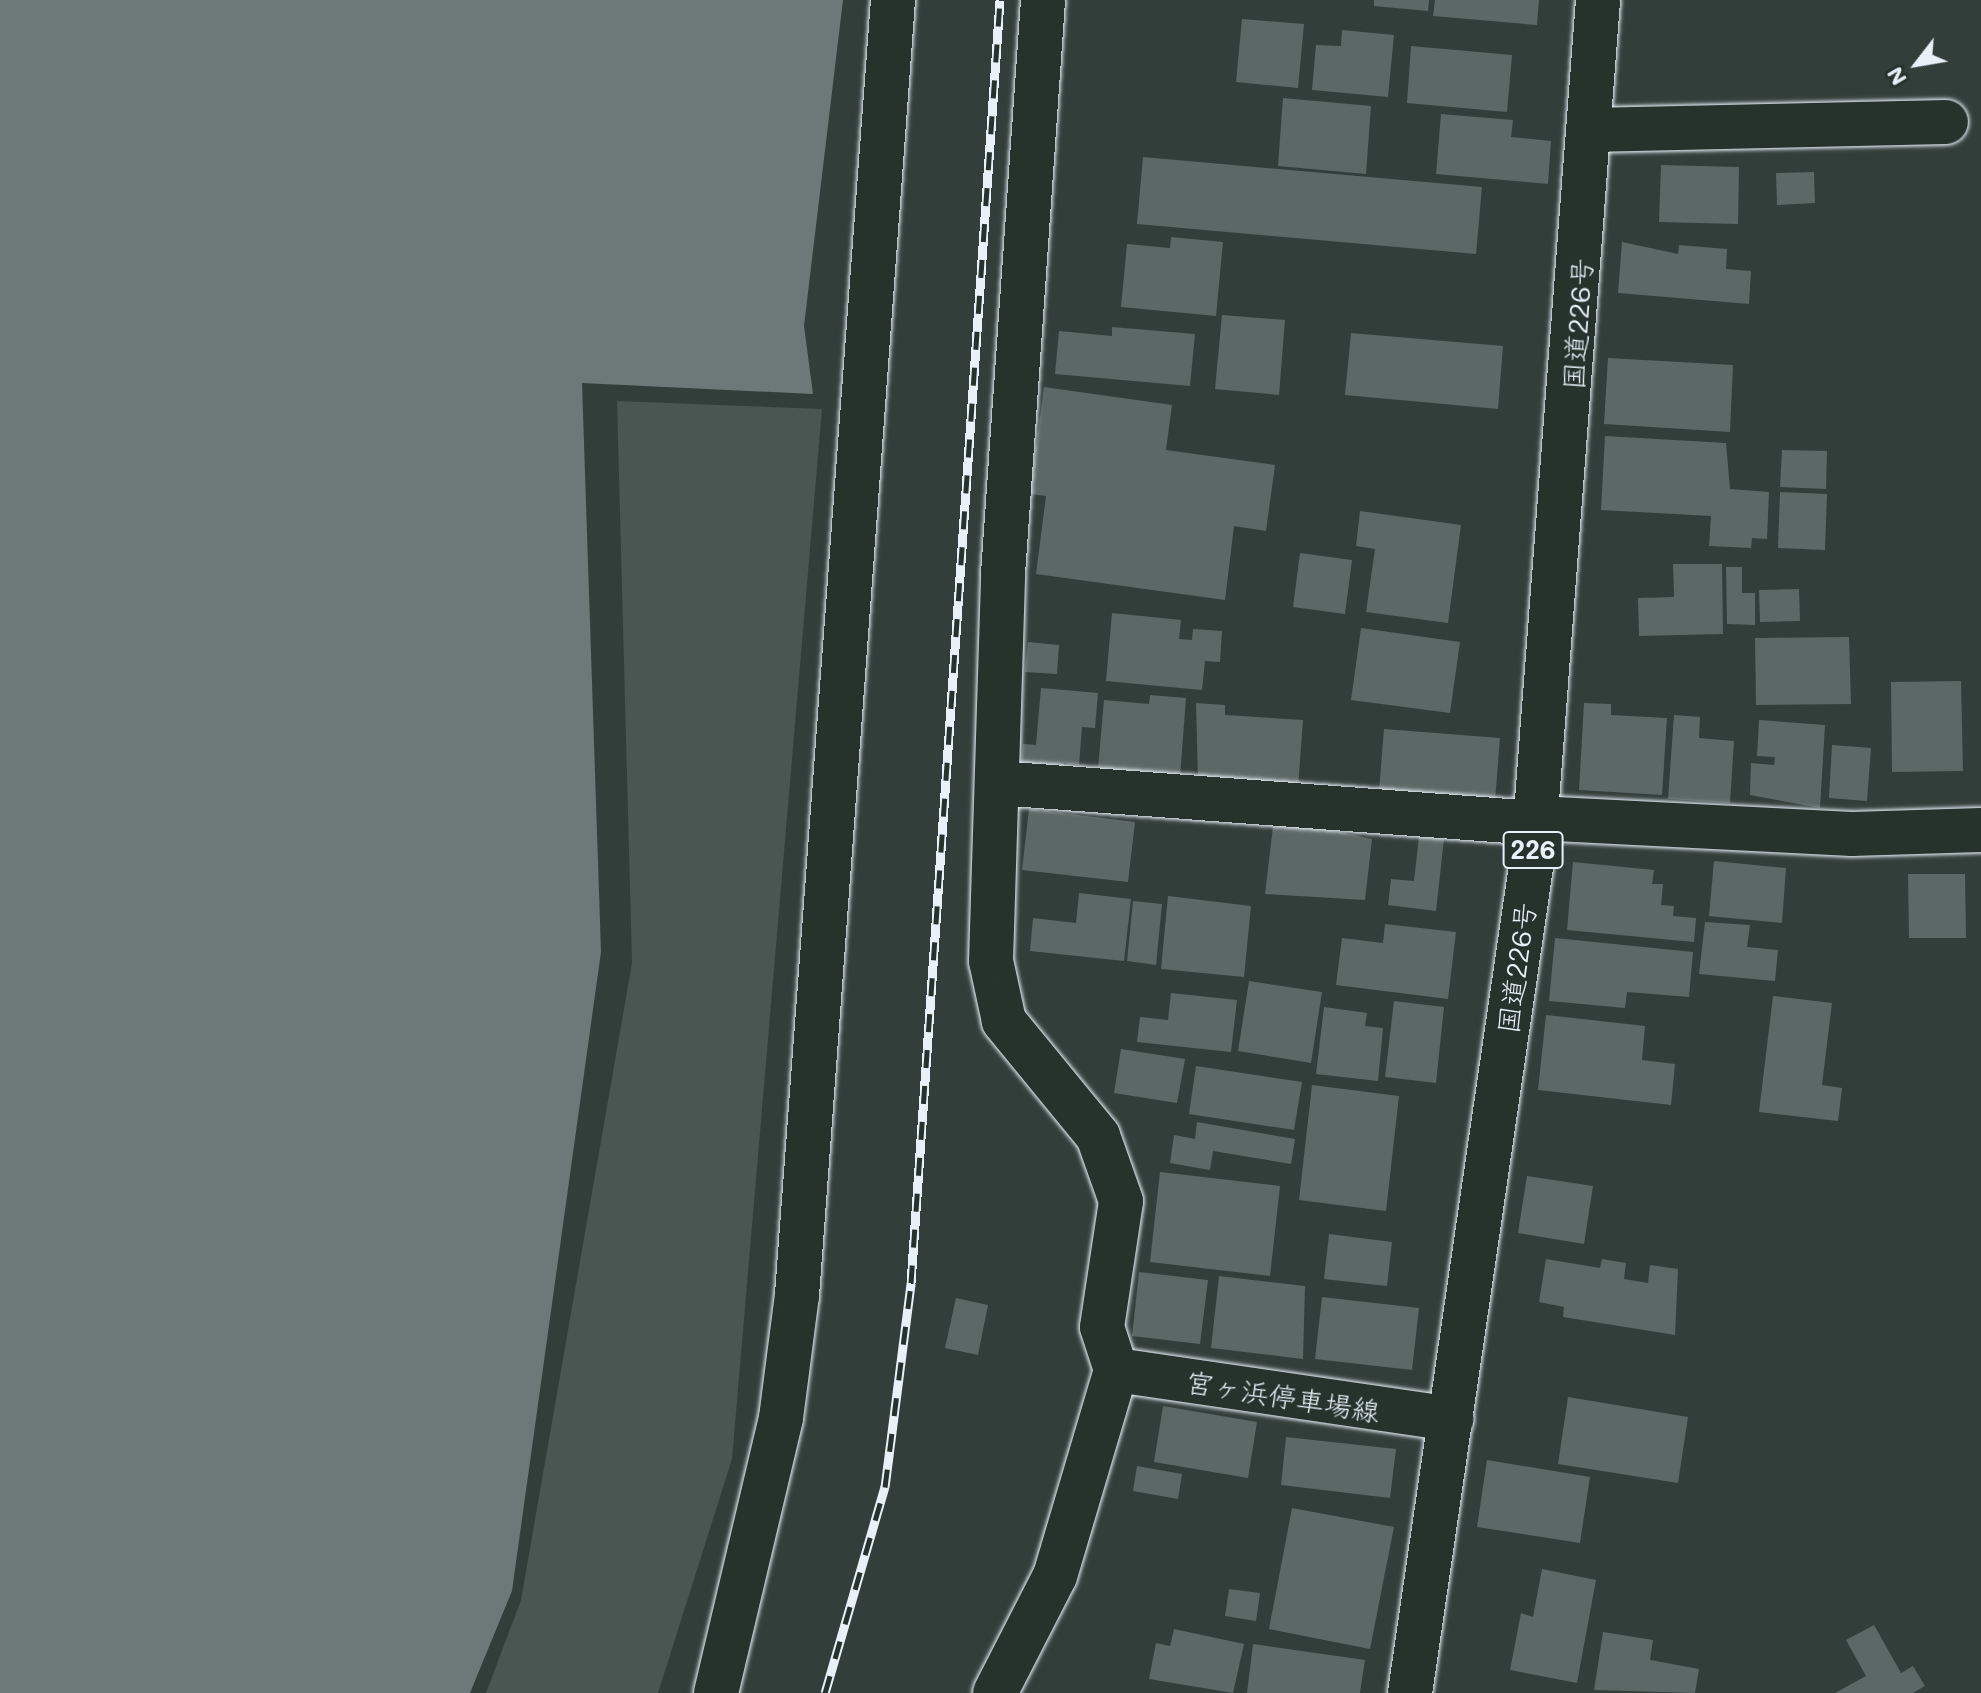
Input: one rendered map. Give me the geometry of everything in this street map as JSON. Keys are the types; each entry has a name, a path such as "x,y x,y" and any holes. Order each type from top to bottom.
{"main road":[{"path":"716,1693 781,1418 797,1295 893,0"},
{"path":"995,1693 1055,1576 1116,1370 1102,1327 1121,1201 1098,1136 1004,1021 991,961 1003,574 1043,0"},
{"name":"国道226号","path":"1410,1693 1536,821 1598,0"},
{"path":"1590,130 1946,122"},
{"path":"998,783 1536,821 1852,834 1981,830"},
{"name":"宮ヶ浜停車場線","path":"1116,1370 1451,1419"}],"shaded area":[{"path":"0,0 843,0 804,326 813,394 582,383 601,952 512,1591 470,1693 0,1693"},
{"path":"617,401 822,409 732,1459 658,1693 486,1693 521,1600 632,963"}],"building":[{"path":"1374,0 1429,0 1428,11 1374,6"},
{"path":"1435,0 1539,0 1537,25 1433,16"},
{"path":"1242,19 1304,24 1298,88 1236,82"},
{"path":"1342,30 1394,35 1388,97 1312,90 1316,45 1341,46"},
{"path":"1411,46 1512,55 1507,112 1407,103"},
{"path":"1283,98 1371,106 1366,174 1278,166"},
{"path":"1441,114 1513,120 1511,137 1551,141 1548,184 1436,174"},
{"path":"1143,157 1482,187 1476,254 1137,224"},
{"path":"1661,165 1739,167 1738,224 1659,222"},
{"path":"1814,172 1815,203 1777,205 1776,173"},
{"path":"1171,237 1223,242 1216,316 1121,307 1127,244 1170,248"},
{"path":"1622,242 1678,254 1679,245 1727,249 1726,269 1751,271 1749,304 1618,293"},
{"path":"1222,315 1285,320 1279,395 1215,389"},
{"path":"1112,327 1195,334 1190,386 1055,374 1059,331 1112,336"},
{"path":"1351,333 1503,346 1498,409 1345,395"},
{"path":"1608,358 1733,365 1730,432 1604,424"},
{"path":"1044,387 1172,405 1166,450 1275,465 1266,531 1234,526 1225,600 1036,574 1046,496 1030,494"},
{"path":"1605,436 1726,443 1730,489 1769,492 1767,539 1752,538 1751,548 1709,546 1711,516 1601,510"},
{"path":"1782,450 1827,451 1826,489 1780,487"},
{"path":"1780,492 1827,494 1825,550 1778,548"},
{"path":"1360,511 1461,525 1448,623 1366,612 1375,549 1356,546"},
{"path":"1300,553 1352,560 1345,614 1293,607"},
{"path":"1673,564 1722,564 1723,634 1639,636 1638,598 1674,597"},
{"path":"1726,567 1742,567 1742,593 1755,593 1755,625 1727,624"},
{"path":"1799,589 1800,621 1760,622 1759,590"},
{"path":"1112,613 1181,620 1179,639 1192,640 1193,629 1222,631 1220,662 1205,661 1202,690 1106,681"},
{"path":"1361,628 1460,642 1450,713 1351,700"},
{"path":"1849,637 1851,704 1756,705 1755,638"},
{"path":"1028,642 1059,645 1057,674 1025,672"},
{"path":"1961,681 1963,771 1892,772 1891,682"},
{"path":"1041,688 1098,693 1095,728 1082,727 1079,765 1064,763 1063,773 1021,769 1023,744 1036,745"},
{"path":"1150,695 1186,698 1180,777 1098,769 1104,700 1149,704"},
{"path":"1196,703 1225,705 1225,715 1303,720 1298,788 1198,781"},
{"path":"1584,703 1611,704 1611,715 1667,718 1662,795 1579,790"},
{"path":"1674,715 1700,717 1699,738 1734,741 1730,803 1668,799"},
{"path":"1759,720 1825,725 1820,808 1750,795 1751,763 1774,765 1775,757 1757,756"},
{"path":"1384,729 1500,738 1495,801 1379,792"},
{"path":"1832,745 1871,748 1867,801 1829,798"},
{"path":"1029,809 1135,822 1128,882 1022,870"},
{"path":"1274,818 1372,839 1365,900 1265,894"},
{"path":"1419,836 1444,839 1436,911 1388,905 1391,879 1414,881"},
{"path":"1714,861 1786,868 1782,923 1709,916"},
{"path":"1573,862 1654,870 1652,884 1663,884 1661,905 1674,906 1673,916 1696,918 1694,942 1567,930"},
{"path":"1908,874 1965,874 1966,938 1909,938"},
{"path":"1079,893 1131,899 1124,961 1030,951 1033,918 1076,923"},
{"path":"1168,896 1251,906 1244,977 1161,969"},
{"path":"1133,901 1162,904 1156,965 1127,961"},
{"path":"1705,922 1750,925 1747,947 1778,950 1775,981 1699,974"},
{"path":"1385,924 1456,932 1448,999 1336,985 1342,938 1383,943"},
{"path":"1555,938 1693,952 1689,997 1627,992 1625,1008 1549,1001"},
{"path":"1249,981 1322,992 1311,1063 1238,1051"},
{"path":"1171,993 1237,1000 1231,1052 1137,1042 1140,1017 1168,1020"},
{"path":"1773,996 1832,1003 1822,1085 1842,1088 1838,1121 1759,1112"},
{"path":"1394,1001 1444,1007 1436,1083 1385,1077"},
{"path":"1324,1007 1367,1013 1365,1026 1383,1028 1378,1081 1316,1074"},
{"path":"1546,1015 1645,1026 1642,1060 1675,1064 1671,1105 1538,1090"},
{"path":"1121,1049 1185,1059 1177,1103 1114,1093"},
{"path":"1196,1066 1302,1082 1294,1130 1189,1114"},
{"path":"1312,1085 1399,1096 1386,1211 1299,1200"},
{"path":"1197,1122 1295,1139 1291,1164 1213,1151 1210,1170 1170,1163 1174,1135 1195,1139"},
{"path":"1160,1172 1280,1186 1270,1276 1150,1262"},
{"path":"1527,1176 1593,1186 1584,1244 1518,1233"},
{"path":"1329,1234 1392,1242 1387,1286 1324,1279"},
{"path":"1546,1259 1600,1268 1602,1259 1626,1263 1624,1279 1648,1283 1650,1265 1678,1269 1675,1335 1563,1317 1564,1307 1539,1302"},
{"path":"1139,1272 1208,1280 1200,1344 1132,1336"},
{"path":"1219,1276 1305,1286 1303,1359 1211,1348"},
{"path":"1322,1297 1419,1308 1412,1370 1315,1359"},
{"path":"956,1298 988,1305 978,1355 945,1348"},
{"path":"1568,1397 1688,1417 1678,1483 1558,1464"},
{"path":"1163,1406 1257,1422 1248,1478 1154,1462"},
{"path":"1286,1437 1396,1449 1390,1498 1281,1485"},
{"path":"1487,1460 1590,1477 1580,1543 1477,1527"},
{"path":"1137,1466 1182,1474 1178,1499 1133,1491"},
{"path":"1292,1508 1394,1527 1370,1649 1269,1629"},
{"path":"1542,1569 1596,1580 1577,1683 1510,1670 1521,1613 1533,1617"},
{"path":"1229,1589 1260,1593 1256,1621 1225,1616"},
{"path":"1874,1625 1901,1673 1913,1666 1925,1686 1913,1693 1835,1693 1866,1676 1846,1640"},
{"path":"1174,1629 1244,1644 1233,1693 1149,1679 1156,1643 1170,1646"},
{"path":"1603,1632 1653,1640 1650,1660 1699,1669 1695,1693 1594,1690"},
{"path":"1253,1644 1365,1660 1360,1693 1247,1693"}],"railway":[{"path":"825,1693 885,1487 911,1283 1000,0"}]}
